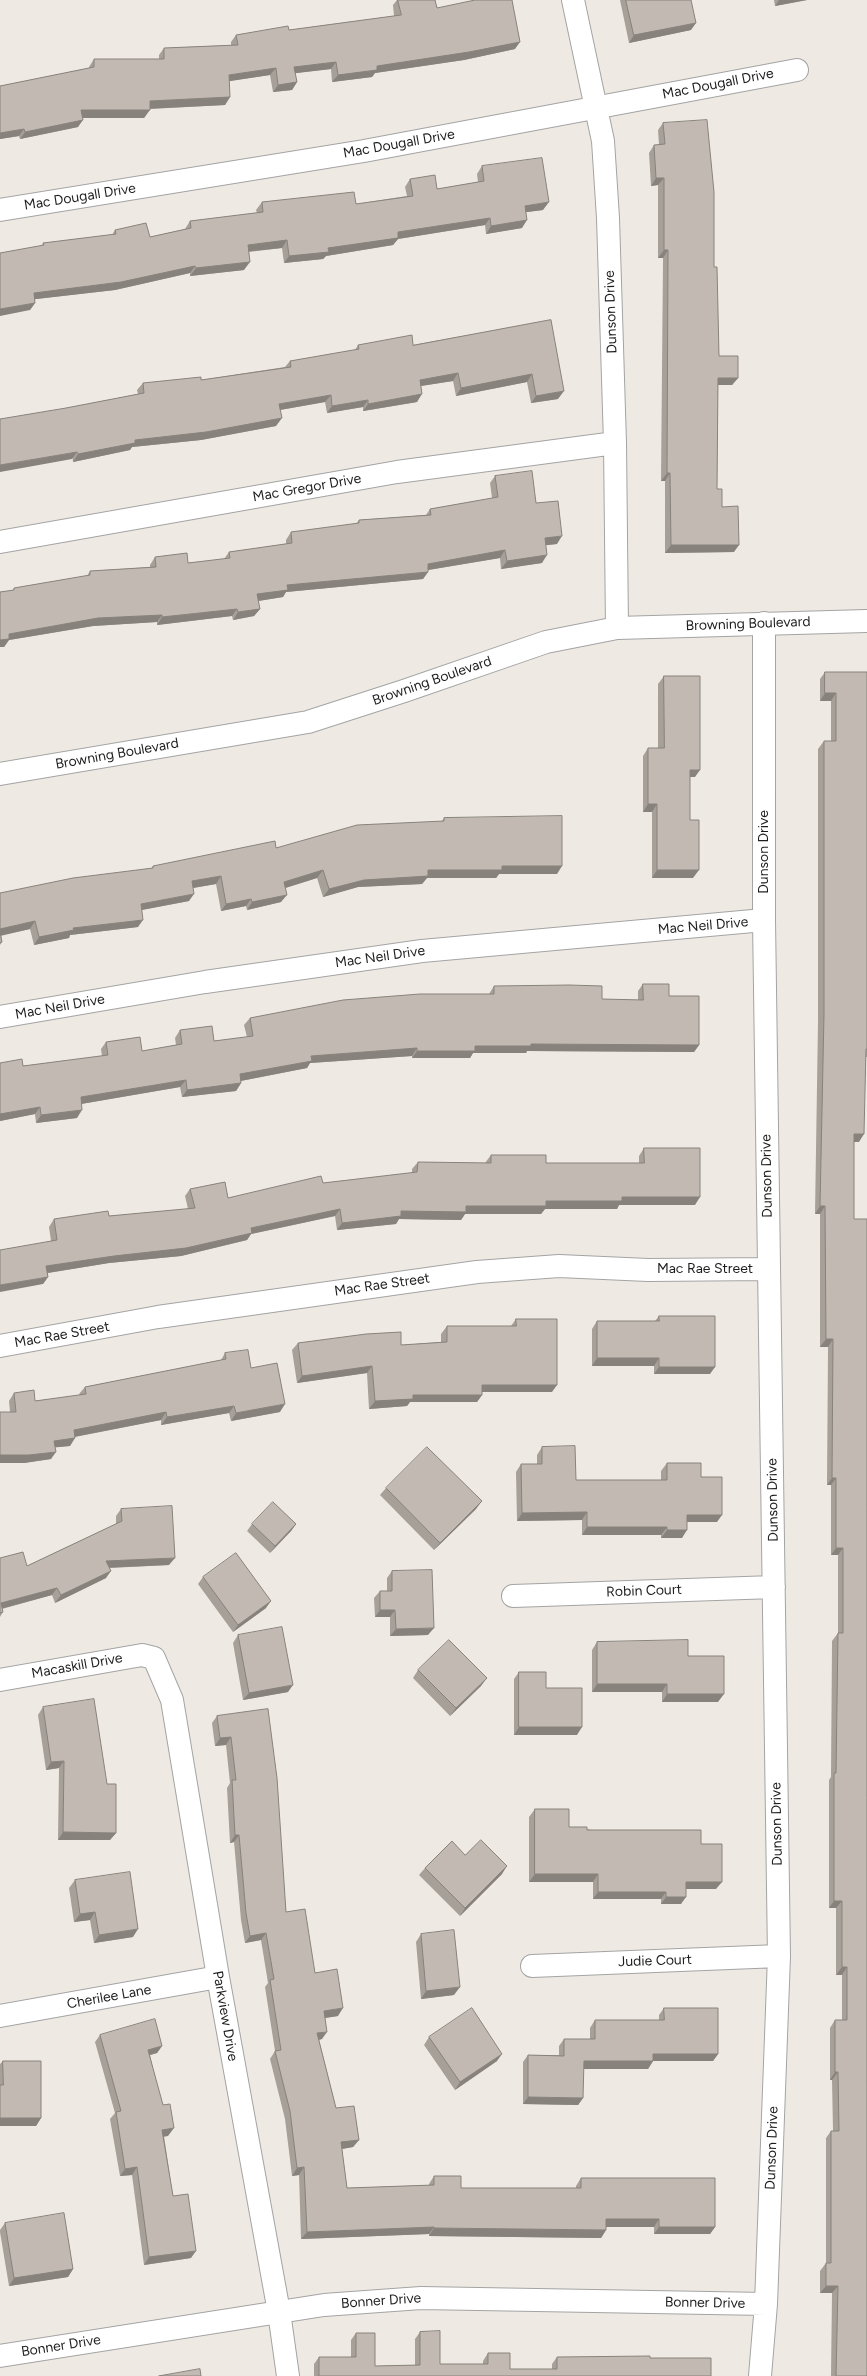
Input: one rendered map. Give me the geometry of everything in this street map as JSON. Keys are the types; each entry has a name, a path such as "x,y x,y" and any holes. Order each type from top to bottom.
{"street":[{"name":"Dunson Drive","path":"573,0 597,107 603,142 608,218 615,443 617,628"},
{"name":"Mac Dougall Drive","path":"0,210 364,151 797,70"},
{"name":"Mac Gregor Drive","path":"0,542 397,472 615,443"},
{"name":"Browning Boulevard","path":"0,774 308,722 404,692 546,642 617,628 867,621"},
{"name":"Dunson Drive","path":"760,2376 766,2304 778,1956 764,920 764,623"},
{"name":"Mac Neil Drive","path":"0,1017 205,982 422,951 764,920"},
{"name":"Mac Rae Street","path":"0,1346 158,1317 477,1272 559,1266 648,1270 768,1269"},
{"name":"Robin Court","path":"513,1596 774,1587"},
{"name":"Macaskill Drive","path":"0,1680 142,1655 154,1658"},
{"name":"Parkview Drive","path":"154,1658 172,1700 218,1977 279,2312 288,2376"},
{"name":"Judie Court","path":"532,1966 778,1956"},
{"name":"Cherilee Lane","path":"0,2016 218,1977"},
{"name":"Bonner Drive","path":"0,2356 279,2312 324,2306 421,2298 766,2304"}],"building":[{"path":"398,0 435,0 437,8 475,0 512,0 520,42 469,52 377,66 377,70 338,75 336,62 294,67 297,82 278,85 276,68 229,75 230,97 150,101 150,110 81,110 83,120 25,132 24,129 0,133 0,86 94,67 94,59 164,59 164,48 238,45 236,35 288,26 289,30 401,15"},
{"path":"626,0 691,0 696,23 634,35"},
{"path":"707,120 714,192 714,267 717,267 719,356 738,356 738,378 718,378 717,489 722,489 722,507 738,506 739,545 671,545 670,473 667,473 668,250 664,250 664,178 656,178 654,145 665,144 663,123"},
{"path":"542,158 549,202 525,206 527,220 491,226 490,218 398,232 398,238 328,248 329,252 289,256 287,240 248,245 250,262 196,268 195,266 121,282 34,293 35,303 0,309 0,253 44,245 43,243 116,234 115,230 146,223 150,237 191,228 190,221 263,212 262,202 354,192 356,204 413,196 410,179 435,175 437,189 484,181 482,166"},
{"path":"551,320 564,391 536,396 532,374 461,388 458,373 420,380 422,394 368,404 368,400 332,406 331,395 279,404 282,418 206,432 135,440 135,443 78,454 77,452 0,465 0,419 144,393 143,383 201,377 201,380 291,367 290,361 359,349 358,345 412,335 413,345"},
{"path":"532,471 536,503 558,501 562,536 545,538 547,555 507,561 505,550 428,564 428,572 287,585 288,590 257,594 260,609 238,612 237,609 162,617 162,615 98,618 9,634 9,639 0,640 0,592 14,590 14,588 90,575 90,571 156,567 155,557 187,553 188,563 230,558 229,552 292,543 291,532 359,523 359,520 431,515 430,509 498,497 495,476"},
{"path":"825,672 867,672 867,1049 864,1134 854,1134 854,1219 867,1219 867,2376 836,2376 838,2286 826,2286 826,2263 831,2263 831,2131 839,2131 838,2072 835,2072 835,2020 847,2020 847,1967 842,1967 842,1901 834,1901 834,1773 836,1773 838,1633 843,1633 843,1548 836,1548 836,1478 832,1478 833,1339 826,1339 825,1206 820,1206 824,1014 824,741 836,741 836,693 825,693"},
{"path":"664,676 700,676 700,770 690,770 690,820 699,820 699,870 657,870 657,804 648,804 648,748 664,748"},
{"path":"562,816 562,866 502,866 502,870 428,870 428,876 364,880 329,889 323,870 284,882 287,895 252,902 251,899 226,904 221,876 192,881 194,894 141,904 143,920 73,928 74,930 39,937 35,921 0,929 0,893 73,878 153,868 153,866 275,841 276,848 357,825 444,821 444,818"},
{"path":"0,932 2,942 0,943"},
{"path":"643,984 669,984 669,996 699,996 699,1045 531,1044 531,1046 475,1046 475,1051 417,1051 417,1048 311,1056 312,1061 240,1074 241,1083 187,1090 186,1080 81,1097 82,1110 41,1115 40,1107 0,1114 0,1063 22,1059 23,1066 108,1055 106,1042 140,1037 142,1051 182,1044 180,1030 212,1026 214,1041 253,1036 250,1018 343,1000 420,994 494,994 494,986 569,985 602,986 602,999 643,1000"},
{"path":"644,1148 700,1148 700,1197 622,1197 622,1201 546,1201 546,1206 466,1206 466,1212 401,1211 401,1216 342,1223 340,1209 251,1228 252,1233 186,1248 114,1256 46,1266 48,1277 0,1285 0,1250 57,1240 54,1219 108,1211 109,1216 195,1208 190,1189 225,1182 228,1198 321,1176 323,1183 417,1172 418,1162 491,1163 491,1155 546,1155 546,1163 644,1163"},
{"path":"659,1316 715,1316 715,1367 659,1367 659,1358 597,1358 597,1321 659,1321"},
{"path":"516,1319 557,1319 557,1385 482,1385 482,1395 413,1395 413,1399 375,1401 372,1366 302,1376 298,1343 366,1334 401,1332 401,1345 447,1342 447,1326 516,1326"},
{"path":"248,1350 251,1368 277,1363 285,1404 236,1413 234,1406 167,1417 166,1412 74,1430 75,1438 54,1441 56,1452 29,1455 0,1455 0,1412 16,1412 14,1393 34,1390 35,1401 86,1394 85,1387 226,1359 225,1353"},
{"path":"575,1446 576,1480 667,1480 667,1463 701,1463 701,1477 722,1477 722,1515 687,1515 687,1530 667,1530 667,1527 587,1527 587,1512 522,1513 521,1464 542,1464 542,1447"},
{"path":"427,1447 482,1501 440,1543 386,1488"},
{"path":"273,1502 296,1524 275,1546 252,1524"},
{"path":"172,1506 175,1558 106,1561 111,1571 61,1595 57,1588 1,1603 3,1612 0,1613 0,1558 23,1552 27,1566 122,1521 121,1509"},
{"path":"236,1553 271,1601 238,1625 203,1577"},
{"path":"432,1570 434,1628 396,1629 395,1610 380,1610 380,1591 392,1591 392,1571"},
{"path":"282,1627 293,1685 249,1693 238,1635"},
{"path":"449,1640 487,1678 456,1708 418,1670"},
{"path":"688,1640 688,1656 724,1656 724,1694 667,1694 667,1684 597,1684 597,1642"},
{"path":"519,1672 546,1672 546,1688 582,1688 582,1727 519,1727"},
{"path":"94,1699 107,1784 116,1784 116,1833 63,1832 64,1761 51,1762 43,1707"},
{"path":"268,1709 277,1778 286,1912 305,1909 315,1973 337,1969 343,2008 324,2011 327,2032 317,2033 336,2108 354,2106 359,2140 341,2142 347,2188 434,2185 434,2176 461,2176 461,2188 581,2188 581,2178 715,2178 715,2227 659,2227 659,2219 606,2219 606,2230 434,2227 307,2232 304,2167 297,2168 290,2111 275,2051 281,2050 270,1980 274,1979 266,1933 250,1936 246,1913 239,1835 235,1835 232,1780 236,1780 231,1737 220,1738 217,1716"},
{"path":"535,1809 569,1809 569,1827 587,1827 587,1830 701,1830 701,1844 722,1844 722,1882 686,1882 686,1897 666,1897 666,1892 598,1892 598,1874 535,1874"},
{"path":"481,1840 507,1866 465,1908 425,1868 452,1841 465,1855"},
{"path":"130,1872 138,1929 99,1935 95,1912 80,1914 75,1880"},
{"path":"454,1930 460,1987 426,1991 421,1934"},
{"path":"472,2008 502,2054 460,2082 429,2037"},
{"path":"664,2008 718,2008 718,2054 653,2054 653,2061 584,2061 583,2098 528,2097 528,2055 564,2056 564,2039 595,2039 595,2020 664,2020"},
{"path":"155,2019 162,2046 148,2050 163,2105 170,2104 174,2128 162,2130 173,2196 188,2194 196,2251 149,2257 137,2167 125,2169 116,2112 121,2111 100,2035"},
{"path":"3,2061 41,2061 41,2118 0,2118 0,2085 3,2085"},
{"path":"64,2213 73,2269 14,2278 5,2223"},
{"path":"440,2331 440,2364 488,2364 488,2353 510,2353 510,2369 557,2369 557,2357 650,2356 650,2358 711,2358 711,2376 319,2376 319,2357 356,2357 356,2333 375,2333 375,2366 420,2365 420,2332"},
{"path":"200,2369 201,2376 159,2376"}]}
